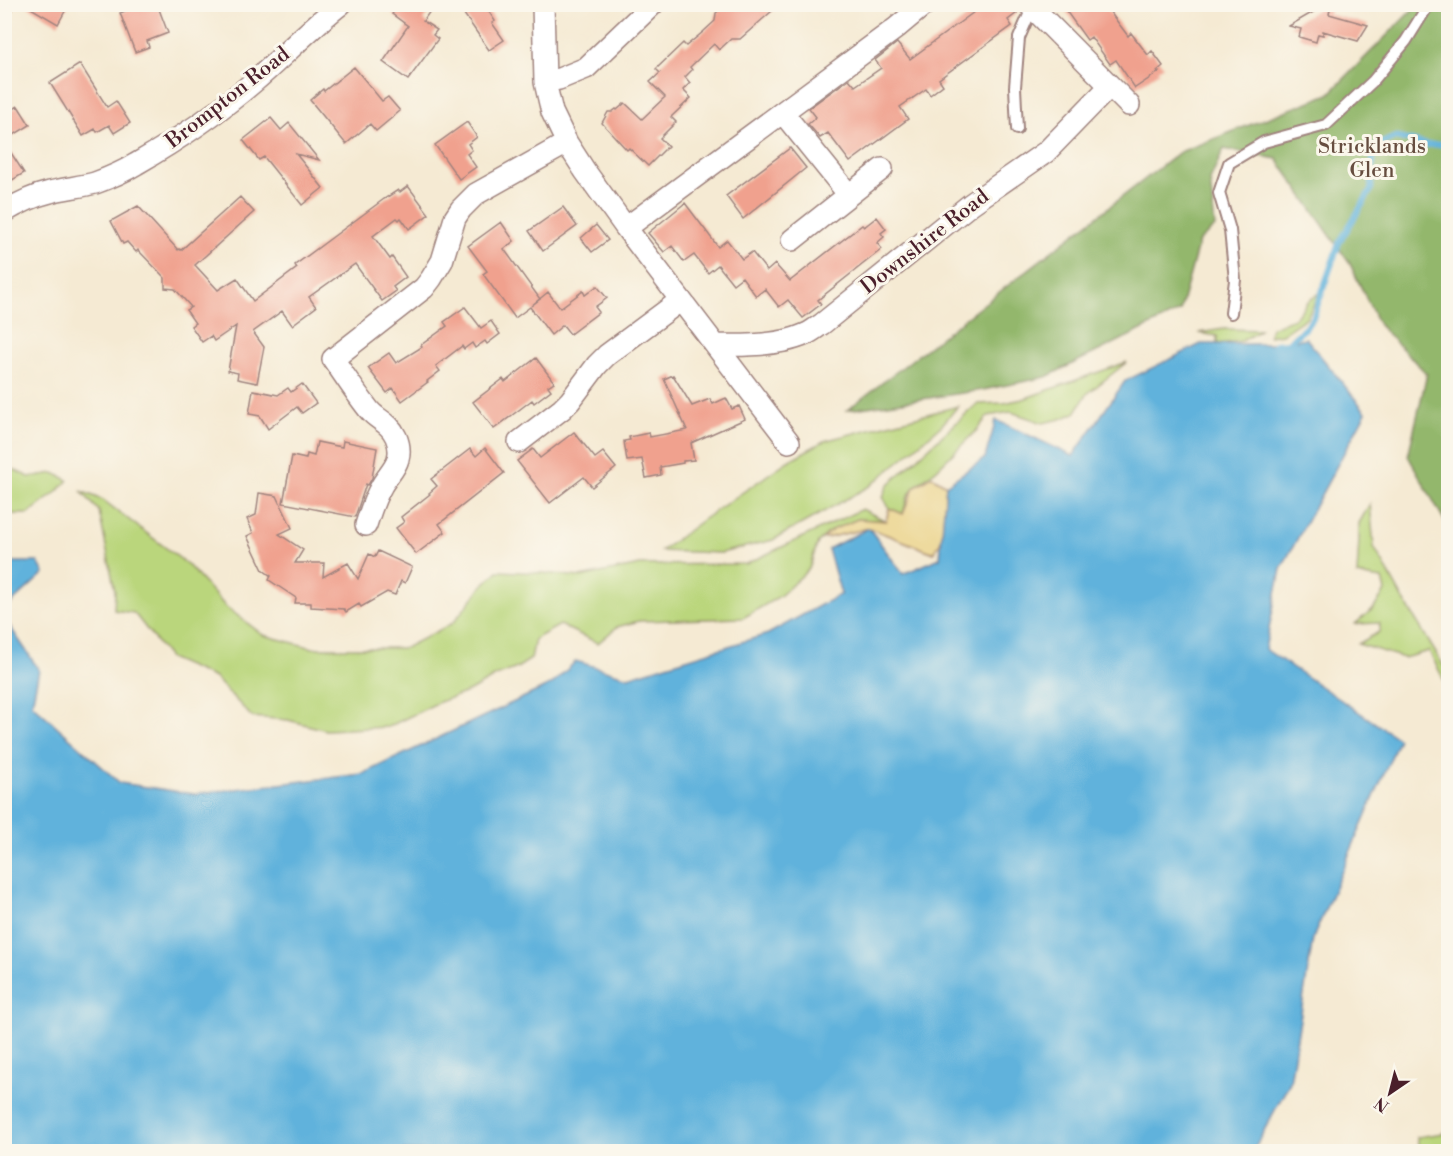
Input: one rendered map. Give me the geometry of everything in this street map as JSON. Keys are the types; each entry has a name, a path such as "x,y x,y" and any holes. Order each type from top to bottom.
{"street":[{"name":"Brompton Road","path":"4,212 38,195 110,177 160,150 207,119 255,81 341,4"},
{"path":"543,4 545,82 552,112 567,142 626,228 789,442"},
{"path":"545,82 586,68 653,4"},
{"path":"626,228 783,113 925,4"},
{"path":"1030,6 1128,105"},
{"name":"Downshire Road","path":"715,345 766,344 807,334 971,204 1046,152 1110,86"},
{"path":"783,113 849,195"},
{"path":"366,525 382,484 396,466 399,446 390,428 383,420 372,414 333,359 415,296 431,279 442,261 451,228 468,201 476,194 567,142"},
{"path":"792,240 882,170"},
{"path":"519,442 562,409 607,355 681,300"}],"lane":[{"path":"4,11 8,4"},
{"path":"1231,313 1235,280 1230,230 1219,193 1228,163 1264,142 1326,125 1373,81 1406,41 1429,4"},
{"path":"1017,129 1015,87 1019,38 1030,6"}],"green space":[{"name":"Stricklands Glen","path":"1417,5 1448,5 1448,527 1408,456 1427,374 1379,325 1350,264 1277,159 1224,149 1210,180 1215,227 1199,241 1180,311 1046,377 983,390 847,410 1180,152 1329,94"},
{"path":"1320,293 1307,317 1282,334 1269,336 1271,328 1296,317 1308,301"},
{"path":"1224,329 1260,330 1242,341 1217,344 1217,336 1199,333"},
{"path":"1127,362 1087,394 1075,413 1061,419 1043,423 1011,412 988,416 936,470 914,487 908,496 903,514 889,508 883,497 888,485 977,404 1004,403 1023,399"},
{"path":"958,406 941,426 870,486 773,540 721,553 661,551 788,461 824,441"},
{"path":"4,465 29,477 54,473 68,480 28,514 5,513"},
{"path":"81,491 103,500 187,564 225,606 263,635 313,648 405,648 453,623 483,585 498,571 580,577 640,565 746,564 862,509 886,521 858,519 832,530 818,542 809,569 780,596 743,618 639,621 617,627 598,643 560,625 535,639 531,659 470,691 437,703 388,727 326,730 288,720 252,717 215,678 169,658 134,613 114,610 115,591 99,511"},
{"path":"1370,504 1374,547 1448,673 1448,688 1429,651 1404,658 1358,644 1379,632 1380,623 1355,624 1374,608 1385,591 1382,579 1357,575 1359,523"},
{"path":"1448,1127 1448,1151 1420,1151 1417,1137 1444,1133"}],"sand":[{"path":"932,476 946,485 942,539 934,553 869,528 822,539 832,530 858,519 886,521 889,508 903,514 914,487"}],"water":[{"path":"1306,338 1366,412 1281,569 1265,649 1399,739 1313,938 1290,1082 1253,1151 5,1151 5,619 39,670 32,704 120,783 194,794 362,774 552,684 576,661 628,677 768,634 841,594 828,549 869,528 903,574 940,558 946,485 985,458 996,420 1073,456 1125,381 1201,344 1275,344"},
{"path":"5,562 38,562 44,573 5,609"}],"building":[{"path":"24,4 69,4 58,24"},
{"path":"142,4 157,4 168,33 147,41 149,47 135,52 120,13"},
{"path":"399,4 435,4 423,21 437,30 433,35 438,39 408,80 383,62 408,26 392,14"},
{"path":"457,4 484,4 495,21 492,23 504,40 489,50"},
{"path":"726,4 780,4 740,39 731,39 719,50 714,44 690,67 692,70 685,77 690,83 683,90 691,98 671,117 676,122 660,138 668,146 648,166 629,148 627,150 602,123 608,112 617,110 625,103 642,119 665,97 650,82 660,73 656,69 683,43 686,46 715,21 716,13"},
{"path":"985,4 1011,4 1017,13 1008,20 1012,26 939,79 943,85 930,95 926,89 900,107 908,119 850,162 828,133 820,138 808,124 816,117 809,108 849,79 855,86 881,68 875,60 897,43 910,59"},
{"path":"1061,4 1104,4 1128,36 1131,33 1148,55 1152,51 1163,66 1157,71 1159,72 1135,88 1116,60 1110,64 1091,37 1087,40"},
{"path":"1327,4 1331,4 1329,14 1368,25 1358,41 1323,31 1323,35 1318,34 1316,42 1299,37 1301,29 1289,26"},
{"path":"80,64 107,107 116,101 130,123 114,133 109,125 83,136 50,83"},
{"path":"354,67 382,101 388,97 400,111 376,131 370,124 346,144 310,100"},
{"path":"18,106 30,125 4,141 4,115"},
{"path":"271,118 281,130 289,123 319,160 296,154 323,188 302,205 264,157 259,160 243,140"},
{"path":"467,122 477,137 468,144 472,150 467,154 476,167 459,179 435,145"},
{"path":"4,142 24,173 4,185"},
{"path":"790,148 806,168 743,219 726,196"},
{"path":"408,186 429,214 409,229 401,218 399,220 397,218 373,236 406,277 393,287 396,291 382,301 355,264 309,297 316,307 292,325 282,311 253,332 264,347 257,383 237,379 238,373 228,371 236,326 214,341 211,336 202,342 191,326 195,323 186,310 191,307 175,289 165,288 165,278 138,250 136,252 127,242 123,244 111,221 138,206 178,250 181,250 240,197 254,212 195,265 218,290 237,278 253,301 297,268 295,265 384,199"},
{"path":"685,203 718,247 727,240 742,259 752,252 767,271 775,264 790,281 862,225 864,227 877,217 886,229 881,233 884,237 877,243 882,249 818,300 821,304 803,318 788,300 779,307 765,289 756,296 742,277 733,284 718,265 708,273 694,255 684,262 672,246 664,252 648,233"},
{"path":"563,207 577,226 543,251 529,231"},
{"path":"501,222 514,241 504,249 540,299 548,292 560,308 583,291 585,295 597,286 607,298 595,307 599,312 570,334 563,325 551,335 530,307 515,318 483,274 487,271 468,246"},
{"path":"596,225 608,240 592,252 581,238"},
{"path":"465,307 481,328 491,321 500,334 487,344 485,341 475,348 472,343 464,349 462,346 436,366 440,371 428,382 402,401 393,388 387,393 368,368 389,353 396,363 422,347 421,345 447,326 444,322"},
{"path":"536,358 554,382 548,386 551,390 534,403 532,400 494,429 473,402 503,379 505,382"},
{"path":"673,375 692,406 710,399 713,404 726,398 732,409 739,406 745,419 691,443 694,460 660,467 661,475 646,478 642,459 627,461 624,441 630,440 629,437 649,433 650,437 687,430 664,379"},
{"path":"302,384 316,403 302,413 297,407 268,429 260,416 249,414 253,390 278,395 288,388 291,392"},
{"path":"574,432 595,458 603,452 616,468 592,487 584,477 550,503 517,461 533,449 540,458"},
{"path":"343,441 377,448 372,478 368,485 366,484 355,517 283,503 292,456 306,459 307,454 314,456 317,442 342,447"},
{"path":"485,448 504,473 439,524 445,532 416,554 396,528 404,522 401,517 437,486 431,479 470,449 476,456"},
{"path":"259,493 277,496 292,528 279,534 303,550 295,563 324,563 323,577 348,563 358,579 369,554 375,557 378,551 412,567 405,583 401,581 395,595 387,592 361,607 359,604 346,612 344,609 311,607 311,603 295,603 296,598 269,580 271,576 263,570 247,536 253,533 247,519 256,515"}],"waterway":[{"path":"1275,344 1288,343 1313,318 1339,243 1371,190 1374,147 1395,137 1428,145 1448,144"}]}
